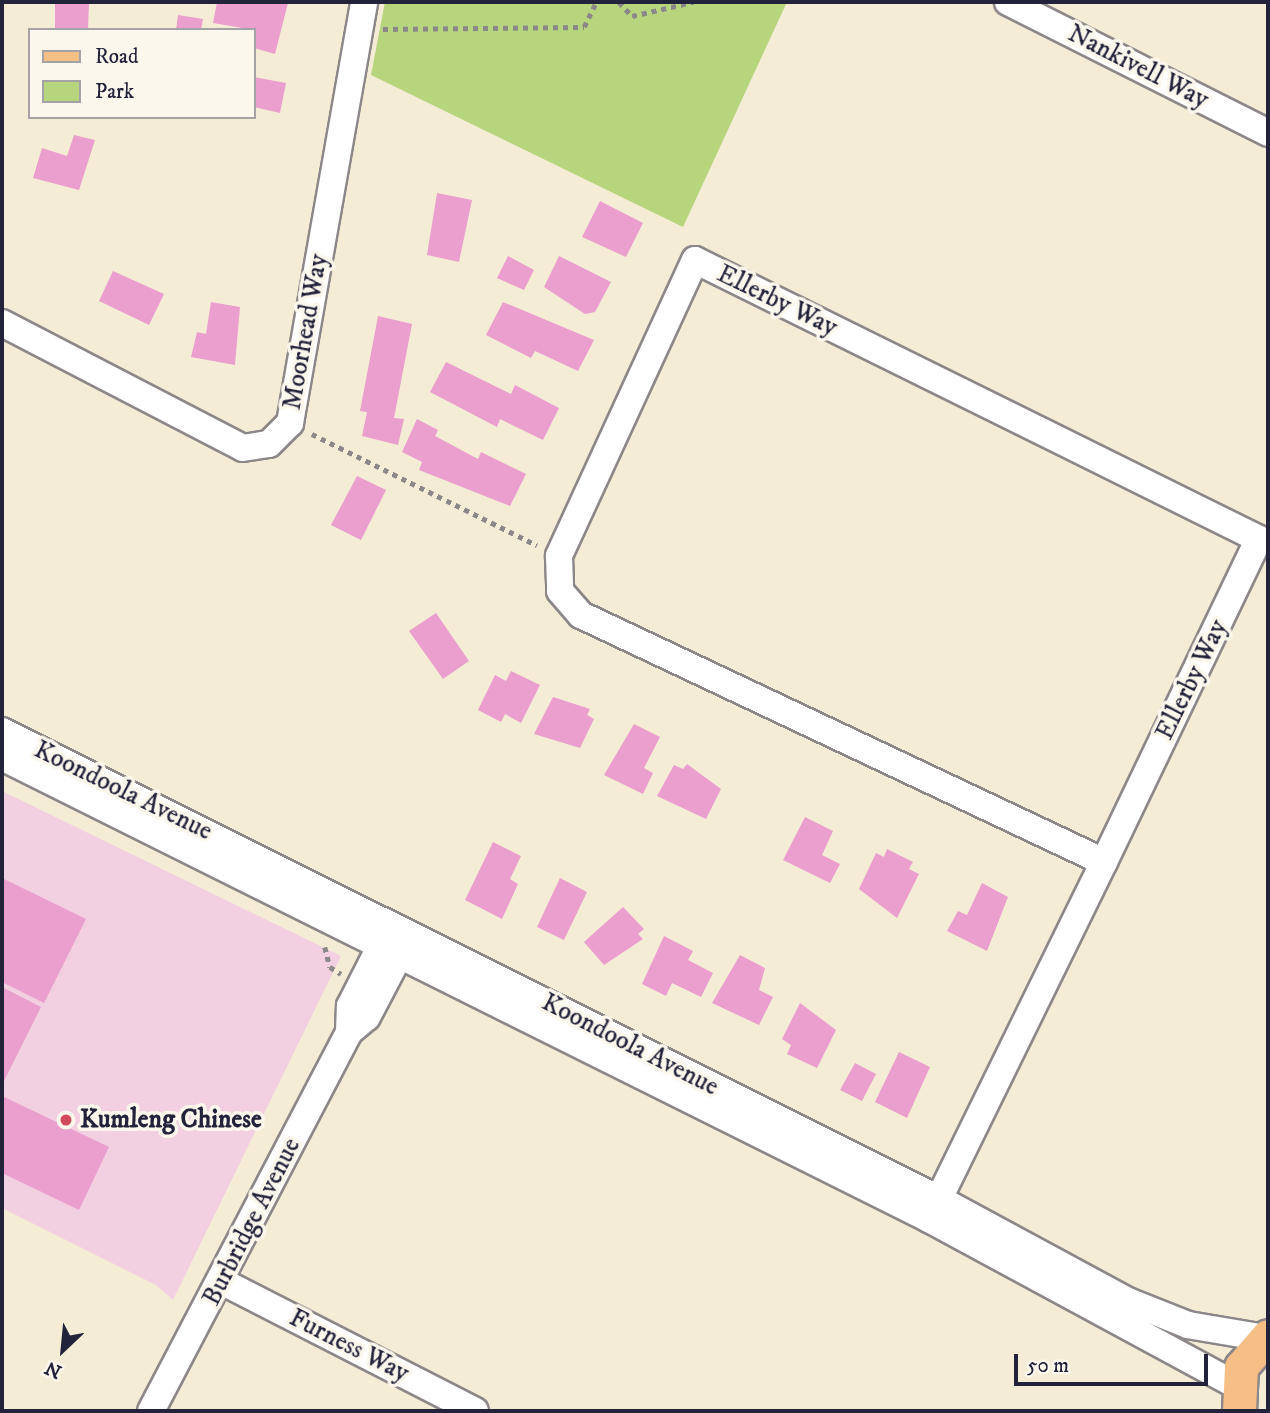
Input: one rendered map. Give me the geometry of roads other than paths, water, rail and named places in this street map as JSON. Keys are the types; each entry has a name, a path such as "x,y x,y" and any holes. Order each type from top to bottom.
{"main road":[{"path":"1237,1403 1246,1359 1266,1337"}],"street":[{"name":"Moorhead Way","path":"2,323 243,448 269,444 290,423 364,2"},
{"name":"Nankivell Way","path":"1008,2 1268,133"},
{"name":"Ellerby Way","path":"934,1209 1104,862 1259,539 695,260 559,556 560,590 581,615 1104,862"},
{"name":"Koondoola Avenue","path":"2,731 396,940 934,1209 1157,1315 1266,1337"},
{"name":"Koondoola Avenue","path":"2,757 396,940"},
{"name":"Burbridge Avenue","path":"151,1411 223,1282 349,1032 350,1006 396,940"},
{"name":"Koondoola Avenue","path":"934,1209 1237,1403"},
{"name":"Furness Way","path":"223,1282 475,1411"}],"place":[{"name":"Kumleng Chinese","path":"66,1120"}]}
